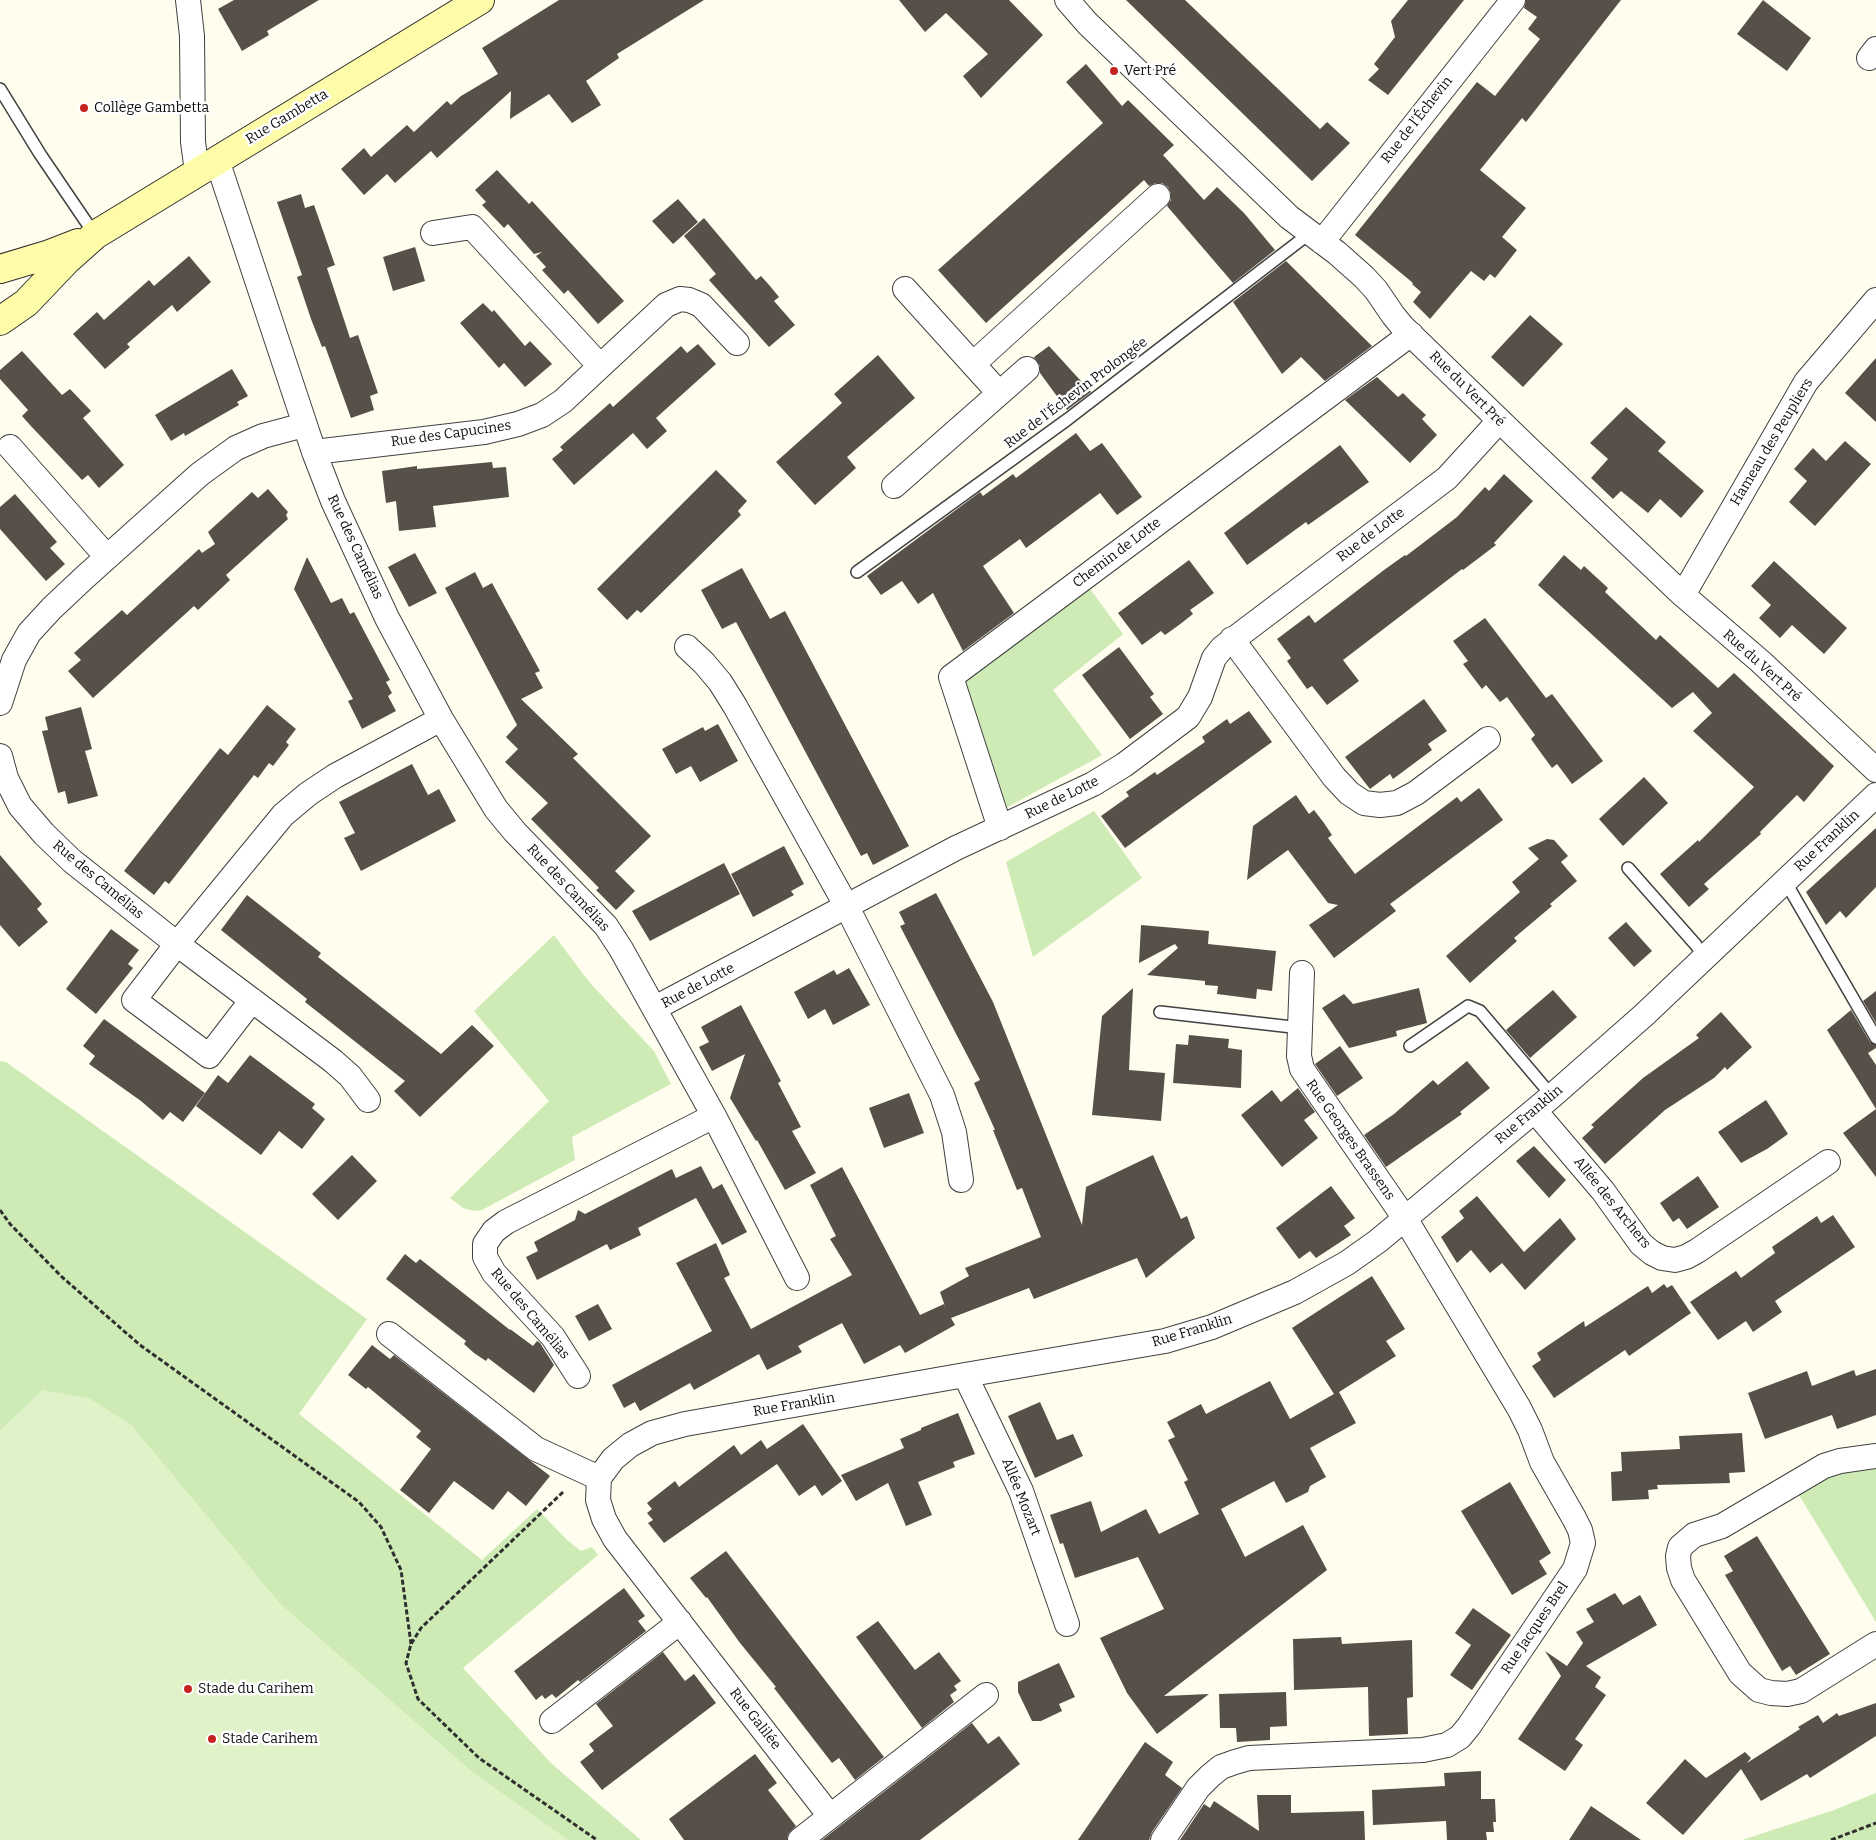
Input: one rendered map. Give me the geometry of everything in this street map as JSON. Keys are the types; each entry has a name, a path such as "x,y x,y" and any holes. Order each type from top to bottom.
{"street":[{"name":"Rue des Camélias","path":"188,0 192,36 193,142 207,166 333,501 362,564 441,719 496,809 515,832 606,926 621,949 714,1116 797,1278"},
{"name":"Rue Gambetta","path":"0,270 46,255 95,235 480,0"},
{"name":"Rue du Vert Pré","path":"1067,0 1087,23 1289,217 1364,277 1376,290 1393,315 1499,421 1683,596 1761,662 1876,770"},
{"name":"Rue de l'Échevin","path":"1316,237 1512,0"},
{"path":"973,364 1158,196"},
{"path":"433,233 472,227 600,366"},
{"name":"Rue Gambetta","path":"0,321 26,303 67,260 95,235"},
{"path":"905,289 999,393"},
{"name":"Rue des Capucines","path":"314,452 484,432 518,424 542,415 562,401 666,305 680,299 689,300 701,305 737,343"},
{"name":"Hameau des Peupliers","path":"1683,596 1806,382 1876,300"},
{"name":"Chemin de Lotte","path":"1000,828 951,677 1411,334"},
{"path":"894,486 1027,369"},
{"name":"Rue de Lotte","path":"655,1008 956,848 1107,776 1176,727 1194,708 1214,658 1222,648 1447,478 1499,421"},
{"path":"0,703 14,660 29,633 52,608 107,557 200,474 236,448 262,436 304,425"},
{"path":"10,447 107,557"},
{"path":"1232,639 1334,777 1349,793 1364,802 1380,805 1397,803 1416,793 1488,739"},
{"path":"687,647 709,669 735,706 847,907 942,1095 954,1132 961,1180"},
{"path":"252,1000 209,1056 134,1000 177,944 289,809 335,776 441,719"},
{"name":"Rue des Camélias","path":"0,756 6,778 20,806 44,834 72,861 177,944 333,1061 350,1076 368,1100"},
{"name":"Rue Franklin","path":"592,1475 630,1445 652,1434 685,1424 965,1374 1165,1341 1212,1327 1295,1292 1325,1276 1406,1220 1543,1103 1644,1015 1876,795"},
{"name":"Rue Georges Brassens","path":"1302,973 1299,1056 1302,1069 1406,1220"},
{"name":"Allée des Archers","path":"1543,1103 1641,1244 1662,1258 1675,1260 1697,1252 1828,1162"},
{"name":"Rue des Camélias","path":"578,1376 553,1337 494,1273 486,1257 485,1244 494,1231 506,1222 714,1116"},
{"name":"Rue Jacques Brel","path":"1163,1840 1204,1782 1222,1767 1235,1762 1249,1758 1423,1750 1448,1745 1460,1737 1570,1577 1580,1556 1583,1543 1580,1530 1542,1462 1519,1408 1406,1220"},
{"path":"389,1334 536,1449 592,1475"},
{"name":"Allée Mozart","path":"965,1374 1021,1491 1067,1624"},
{"path":"1876,1456 1840,1461 1824,1466 1722,1526 1694,1535 1680,1548 1678,1556 1683,1580 1740,1673 1759,1690 1787,1694 1801,1691 1876,1644"},
{"name":"Rue Galilée","path":"592,1475 604,1519 615,1539 830,1816"},
{"path":"552,1722 680,1622"},
{"path":"800,1840 986,1695"}],"lane":[{"path":"0,89 40,154 95,235"},
{"name":"Rue de l'Échevin Prolongée","path":"857,572 1316,237"},
{"path":"1628,868 1696,945 1704,957"},
{"path":"1785,881 1876,1038"},
{"path":"1410,1046 1468,1006 1480,1011 1543,1103"},
{"path":"1160,1012 1301,1028"}],"path":[{"path":"0,1210 10,1224 62,1277 140,1345 359,1502 382,1527 401,1570 412,1644"},
{"path":"592,1475 421,1628 412,1644 406,1663 418,1699 479,1758 597,1840"},
{"path":"1831,1840 1876,1824"}],"green space":[{"path":"1088,586 1123,634 1053,690 1102,755 1006,808 965,680"},
{"path":"1094,811 1142,878 1033,957 1006,862"},
{"path":"554,935 590,983 654,1051 671,1084 572,1137 575,1160 482,1210 474,1211 463,1208 450,1198 549,1101 474,1011"},
{"path":"0,1061 6,1062 367,1319 299,1414 482,1560 537,1509 567,1540 581,1551 592,1547 598,1555 463,1668 552,1764 641,1840 568,1840 473,1773 280,1604 130,1424 43,1390 0,1431"},
{"name":"Stade du Carihem","path":"42,1390 89,1398 130,1424 280,1604 473,1773 568,1840 0,1840 0,1431"},
{"path":"1876,1466 1876,1622 1799,1495 1834,1474"},
{"path":"1876,1793 1876,1840 1742,1840 1834,1810"}],"building":[{"path":"234,0 319,0 267,31 269,35 242,51 218,9"},
{"path":"559,0 704,0 617,54 619,58 586,81 601,105 572,123 549,94 510,119 511,91 437,158 431,151 395,183 387,174 364,195 341,169 364,148 371,157 407,125 414,132 447,101 451,105 461,96 498,74 482,48"},
{"path":"899,0 1009,0 1043,35 981,98 963,76 988,54 946,13 925,32"},
{"path":"1126,0 1185,0 1320,129 1327,122 1350,143 1312,181"},
{"path":"1408,0 1464,0 1388,95 1368,80 1379,69 1374,64 1395,37 1391,21"},
{"path":"1526,0 1621,0 1526,122 1522,118 1480,170 1526,208 1502,237 1517,250 1495,278 1490,274 1484,281 1471,271 1430,319 1413,302 1421,292 1413,283 1355,235 1477,82 1495,96 1540,39 1528,29 1537,17 1524,8"},
{"path":"1763,0 1811,38 1787,71 1737,34"},
{"path":"1086,64 1122,106 1128,100 1174,145 1163,155 1204,200 1217,187 1244,213 1275,250 1233,283 1167,206 1171,200 1171,193 1168,187 1162,183 1155,183 1149,186 1144,180 986,323 938,270 1103,123 1066,82"},
{"path":"497,170 529,204 532,201 624,301 598,324 568,290 564,294 542,270 546,267 536,256 542,252 534,254 508,224 504,228 482,205 486,202 475,190"},
{"path":"301,194 305,208 314,205 335,265 327,268 350,338 358,335 378,393 370,396 374,410 351,418 325,346 322,347 311,319 297,277 302,275 277,202"},
{"path":"678,199 698,222 673,244 652,221"},
{"path":"704,218 756,280 761,276 770,286 779,297 774,301 795,325 769,347 709,280 716,274 684,236"},
{"path":"415,247 425,281 393,291 383,257"},
{"path":"189,256 211,282 177,312 172,305 127,344 130,347 105,369 73,334 97,312 104,320 149,280 154,286"},
{"path":"1286,261 1372,346 1325,381 1301,357 1282,374 1233,302"},
{"path":"483,303 492,312 494,310 525,346 530,341 552,364 525,387 504,363 499,368 460,323"},
{"path":"1530,315 1563,344 1523,387 1491,357"},
{"path":"698,344 716,364 656,418 667,431 647,449 633,433 574,485 552,459 563,450 560,447 610,403 613,407 681,346 687,353"},
{"path":"1049,346 1091,392 1067,410 1040,373 1040,366 1034,357"},
{"path":"22,351 62,395 70,389 91,411 83,418 124,465 99,488 88,475 82,480 30,425 22,416 28,410 0,379 0,370"},
{"path":"878,355 915,398 847,457 856,468 815,505 776,462 842,403 834,394"},
{"path":"1876,358 1876,422 1845,393"},
{"path":"232,369 248,396 237,402 239,405 185,436 184,433 171,441 155,415"},
{"path":"1377,377 1398,397 1403,393 1426,415 1422,419 1437,435 1410,463 1345,400"},
{"path":"1626,407 1666,442 1658,451 1704,491 1681,518 1660,499 1648,513 1621,491 1613,499 1591,478 1608,459 1590,443"},
{"path":"1076,433 1090,451 1102,443 1142,497 1117,515 1100,493 1026,548 1020,539 983,566 1014,613 963,651 933,593 918,604 902,581 881,595 867,576 980,492 983,496 1013,474 1016,478"},
{"path":"1845,441 1871,464 1815,526 1789,502 1807,481 1794,469 1813,448 1826,461"},
{"path":"1340,445 1369,482 1308,525 1306,522 1247,565 1224,533"},
{"path":"492,462 493,468 506,467 509,497 433,506 436,527 399,531 396,501 386,503 382,471 417,466 417,469"},
{"path":"716,470 747,501 738,511 741,515 641,613 637,610 627,620 597,589"},
{"path":"1504,474 1533,501 1494,543 1496,545 1343,660 1359,681 1327,705 1312,686 1307,689 1287,661 1291,658 1277,639 1309,615 1315,623 1457,517 1485,487 1489,491"},
{"path":"268,489 288,512 286,515 288,519 226,575 230,580 198,610 194,606 93,698 68,671 81,660 74,653 122,610 127,615 199,549 202,553 215,544 208,532 252,492 258,498"},
{"path":"15,494 57,542 50,548 65,564 46,581 0,529 0,507"},
{"path":"415,553 437,593 409,607 388,567"},
{"path":"1564,555 1581,570 1584,566 1608,588 1605,592 1656,640 1660,635 1718,688 1734,673 1834,766 1804,802 1797,795 1760,832 1761,834 1704,884 1709,889 1689,907 1660,874 1698,840 1699,842 1754,787 1693,731 1712,713 1693,692 1672,708 1538,585"},
{"path":"307,557 331,603 342,598 350,614 354,612 390,680 386,682 392,693 388,696 396,711 362,729 348,701 353,699 294,589"},
{"path":"1189,560 1214,593 1190,610 1193,614 1179,625 1165,635 1161,631 1142,645 1118,613"},
{"path":"1774,561 1847,628 1824,654 1792,625 1780,638 1759,618 1771,605 1751,586"},
{"path":"742,568 770,619 785,611 909,846 873,865 867,853 861,856 736,622 722,629 701,590"},
{"path":"475,572 483,588 492,583 540,671 535,673 543,688 521,699 578,754 573,758 651,836 615,871 635,891 616,910 596,890 599,888 531,819 548,803 505,762 518,749 506,737 517,725 445,588"},
{"path":"1485,618 1546,698 1552,694 1603,761 1572,784 1557,764 1552,768 1531,739 1535,735 1507,697 1500,702 1486,685 1482,689 1463,664 1468,661 1453,641"},
{"path":"1119,647 1154,694 1150,697 1163,714 1130,739 1082,675"},
{"path":"1424,699 1447,731 1428,744 1432,750 1393,779 1390,774 1370,789 1345,757"},
{"path":"267,705 296,729 286,742 289,745 273,766 269,763 258,778 254,775 169,884 165,881 154,895 124,871 220,748 228,755"},
{"path":"81,707 92,749 85,751 98,796 68,804 65,791 58,793 42,731 48,730 45,717"},
{"path":"1249,711 1272,742 1125,848 1101,816 1129,796 1126,792 1155,772 1157,775 1205,742 1202,737 1227,719 1230,724"},
{"path":"718,724 738,761 700,782 691,766 676,774 662,749 703,727 705,731"},
{"path":"412,764 428,795 439,789 456,821 361,871 344,838 355,833 339,802"},
{"path":"1644,777 1668,803 1623,846 1599,819"},
{"path":"1479,788 1503,820 1390,904 1396,911 1334,958 1309,925 1338,905 1328,903 1288,850 1247,880 1253,826 1296,795 1309,814 1314,810 1324,823 1332,835 1328,838 1355,874 1457,797 1461,802"},
{"path":"1876,828 1876,887 1846,918 1840,911 1826,925 1806,892"},
{"path":"1547,839 1554,840 1568,856 1561,862 1577,881 1550,904 1552,906 1514,938 1517,941 1470,983 1446,956 1520,892 1512,882 1539,859 1528,848"},
{"path":"784,846 804,884 791,891 794,895 753,917 731,874"},
{"path":"0,855 42,904 37,909 48,922 19,947 0,925"},
{"path":"724,863 740,894 650,941 632,911"},
{"path":"936,893 993,1002 1082,1225 1086,1187 1153,1155 1181,1219 1187,1216 1195,1238 1146,1278 1137,1258 1034,1299 1029,1288 951,1318 955,1325 905,1353 900,1345 864,1364 842,1323 798,1346 802,1352 767,1370 759,1354 694,1390 690,1383 640,1411 635,1402 624,1408 612,1385 712,1331 676,1263 716,1243 730,1275 724,1278 751,1329 852,1275 830,1239 836,1236 810,1185 842,1167 920,1315 944,1304 946,1309 940,1292 969,1276 965,1268 1041,1237 1022,1188 1017,1190 993,1130 995,1130 974,1083 980,1080 900,926 905,924 899,912"},
{"path":"247,895 321,953 318,957 441,1054 472,1025 494,1046 420,1117 394,1091 405,1081 305,1002 307,999 221,930"},
{"path":"1626,922 1652,951 1634,967 1608,938"},
{"path":"1141,925 1209,931 1208,944 1276,951 1272,991 1257,989 1256,999 1217,994 1218,986 1205,985 1205,981 1147,975 1178,948 1175,944 1139,963"},
{"path":"111,929 139,950 128,964 133,968 96,1014 66,989"},
{"path":"849,968 870,1005 833,1025 825,1009 808,1019 794,992 834,970 837,975"},
{"path":"1133,988 1129,1070 1165,1073 1161,1121 1092,1115 1102,1016"},
{"path":"1419,988 1427,1023 1396,1031 1397,1036 1349,1048 1322,1008 1344,994 1353,1004"},
{"path":"1553,990 1577,1017 1530,1058 1506,1030"},
{"path":"1876,991 1876,1023 1863,1001"},
{"path":"741,1005 781,1081 778,1083 801,1127 792,1131 816,1173 785,1190 757,1140 730,1098 745,1054 712,1071 699,1047 709,1042 701,1027"},
{"path":"1851,1010 1870,1042 1876,1045 1876,1048 1868,1053 1876,1065 1876,1109 1827,1030"},
{"path":"1721,1012 1752,1047 1727,1070 1725,1067 1714,1078 1665,1110 1605,1164 1582,1138 1594,1127 1591,1125 1643,1078 1699,1038 1696,1035"},
{"path":"104,1019 205,1093 183,1122 170,1112 163,1120 141,1101 89,1064 95,1056 83,1046"},
{"path":"1189,1035 1229,1039 1228,1048 1242,1050 1241,1088 1173,1083 1176,1044 1188,1045"},
{"path":"1340,1046 1363,1078 1337,1096 1315,1064"},
{"path":"250,1055 315,1104 312,1108 325,1119 302,1149 279,1131 261,1155 196,1106 218,1075 228,1083"},
{"path":"1467,1061 1490,1088 1460,1112 1462,1114 1386,1167 1364,1135 1394,1114 1433,1080 1438,1085"},
{"path":"1298,1088 1315,1112 1304,1120 1318,1138 1282,1167 1241,1115 1272,1090 1281,1102"},
{"path":"909,1093 924,1133 884,1148 869,1108"},
{"path":"1766,1100 1788,1134 1767,1149 1741,1163 1718,1132"},
{"path":"1876,1109 1876,1177 1843,1133"},
{"path":"1534,1146 1566,1180 1549,1198 1516,1161"},
{"path":"352,1155 377,1181 338,1220 312,1194"},
{"path":"701,1166 713,1189 722,1184 747,1232 722,1245 696,1198 638,1228 641,1235 610,1250 607,1244 537,1280 526,1257 538,1251 534,1242 575,1220 578,1210 585,1214 672,1169 676,1178"},
{"path":"1698,1176 1719,1207 1687,1229 1679,1218 1673,1222 1660,1203"},
{"path":"1331,1186 1355,1218 1344,1226 1351,1235 1316,1258 1310,1251 1299,1259 1276,1228"},
{"path":"1477,1196 1524,1252 1560,1218 1576,1239 1525,1290 1502,1263 1490,1273 1471,1250 1457,1263 1441,1237 1464,1218 1459,1211"},
{"path":"1833,1215 1855,1247 1775,1301 1782,1312 1753,1332 1746,1321 1718,1340 1690,1302 1736,1271 1741,1278 1775,1253 1772,1247 1817,1216 1821,1223"},
{"path":"405,1254 416,1263 420,1259 533,1346 537,1341 540,1343 554,1365 534,1393 488,1358 486,1361 474,1353 464,1344 466,1341 386,1279"},
{"path":"1372,1276 1405,1329 1386,1341 1396,1356 1339,1392 1356,1423 1310,1448 1326,1477 1310,1486 1308,1492 1286,1503 1274,1481 1221,1509 1245,1557 1303,1525 1327,1570 1164,1696 1209,1694 1157,1734 1127,1693 1100,1638 1164,1609 1138,1557 1075,1578 1063,1543 1060,1544 1050,1515 1091,1501 1101,1532 1146,1509 1159,1534 1199,1514 1184,1482 1188,1480 1168,1440 1175,1437 1167,1422 1201,1404 1206,1414 1270,1381 1290,1419 1334,1394 1292,1328"},
{"path":"1664,1284 1667,1288 1672,1285 1691,1313 1629,1356 1625,1350 1554,1398 1532,1366 1541,1360 1537,1353 1584,1321 1585,1327 1648,1286 1652,1293"},
{"path":"598,1304 612,1329 589,1341 575,1316"},
{"path":"372,1345 390,1359 394,1355 550,1476 526,1506 508,1491 493,1510 454,1481 429,1513 400,1490 431,1449 416,1437 421,1431 368,1387 366,1389 348,1375"},
{"path":"1876,1369 1876,1415 1837,1429 1832,1415 1765,1439 1748,1393 1807,1371 1812,1386 1854,1370 1856,1376"},
{"path":"1040,1402 1057,1440 1073,1434 1083,1456 1035,1478 1008,1416"},
{"path":"958,1413 975,1454 953,1462 955,1467 918,1482 932,1515 906,1526 888,1483 856,1501 841,1475 904,1448 900,1439"},
{"path":"803,1424 842,1481 822,1496 815,1485 799,1496 777,1464 664,1543 648,1523 653,1520 647,1513 652,1509 647,1503 675,1481 679,1487 734,1445 741,1455 761,1440 767,1449"},
{"path":"1742,1433 1745,1472 1729,1473 1730,1483 1657,1485 1658,1489 1648,1490 1649,1499 1612,1501 1611,1472 1622,1471 1621,1452 1680,1449 1679,1436"},
{"path":"1510,1482 1551,1553 1539,1561 1547,1574 1512,1595 1461,1511"},
{"path":"1757,1536 1830,1654 1796,1675 1790,1666 1782,1671 1725,1575 1733,1571 1724,1556"},
{"path":"726,1551 884,1757 855,1780 839,1758 832,1763 707,1597 690,1578"},
{"path":"624,1588 645,1616 638,1621 646,1631 556,1698 552,1694 545,1699 542,1695 536,1700 514,1671"},
{"path":"1615,1593 1623,1605 1640,1595 1657,1625 1586,1666 1601,1677 1595,1687 1606,1695 1575,1739 1583,1745 1565,1771 1518,1739 1561,1676 1545,1651 1567,1666 1583,1643 1576,1632 1594,1622 1586,1609"},
{"path":"1473,1608 1511,1635 1472,1690 1450,1675 1471,1645 1455,1633"},
{"path":"878,1621 915,1670 939,1652 961,1681 954,1686 957,1690 950,1695 954,1702 922,1728 856,1637"},
{"path":"1341,1637 1342,1644 1412,1640 1413,1697 1407,1698 1408,1734 1369,1736 1368,1687 1294,1690 1293,1639"},
{"path":"663,1652 685,1681 694,1674 716,1703 602,1790 580,1762 594,1751 589,1744 613,1726 596,1704"},
{"path":"1059,1663 1075,1697 1059,1704 1062,1711 1041,1721 1032,1721 1018,1692 1018,1682"},
{"path":"1286,1692 1287,1726 1270,1727 1270,1740 1237,1742 1236,1728 1220,1728 1219,1694"},
{"path":"1876,1703 1876,1736 1810,1778 1807,1774 1761,1801 1741,1769 1683,1835 1646,1803 1685,1759 1706,1778 1745,1752 1751,1758 1747,1763 1800,1729 1798,1727 1818,1715 1823,1723 1837,1713 1839,1716"},
{"path":"972,1723 988,1744 999,1736 1020,1764 920,1840 822,1840"},
{"path":"1145,1742 1173,1762 1165,1775 1182,1788 1152,1832 1149,1840 1078,1840"},
{"path":"755,1754 777,1783 768,1790 796,1826 788,1834 787,1840 684,1840 669,1819"},
{"path":"1481,1771 1481,1799 1495,1799 1496,1822 1493,1822 1494,1832 1486,1832 1487,1840 1447,1840 1446,1821 1373,1825 1372,1790 1445,1786 1444,1773"},
{"path":"1257,1795 1291,1795 1291,1813 1364,1811 1365,1840 1180,1840 1204,1804 1210,1808 1214,1801 1259,1831"},
{"path":"1591,1806 1641,1840 1569,1840"}],"place":[{"name":"Vert Pré","path":"1114,71"},
{"name":"Collège Gambetta","path":"84,108"},
{"name":"Stade du Carihem","path":"188,1689"},
{"name":"Stade Carihem","path":"212,1739"}]}
